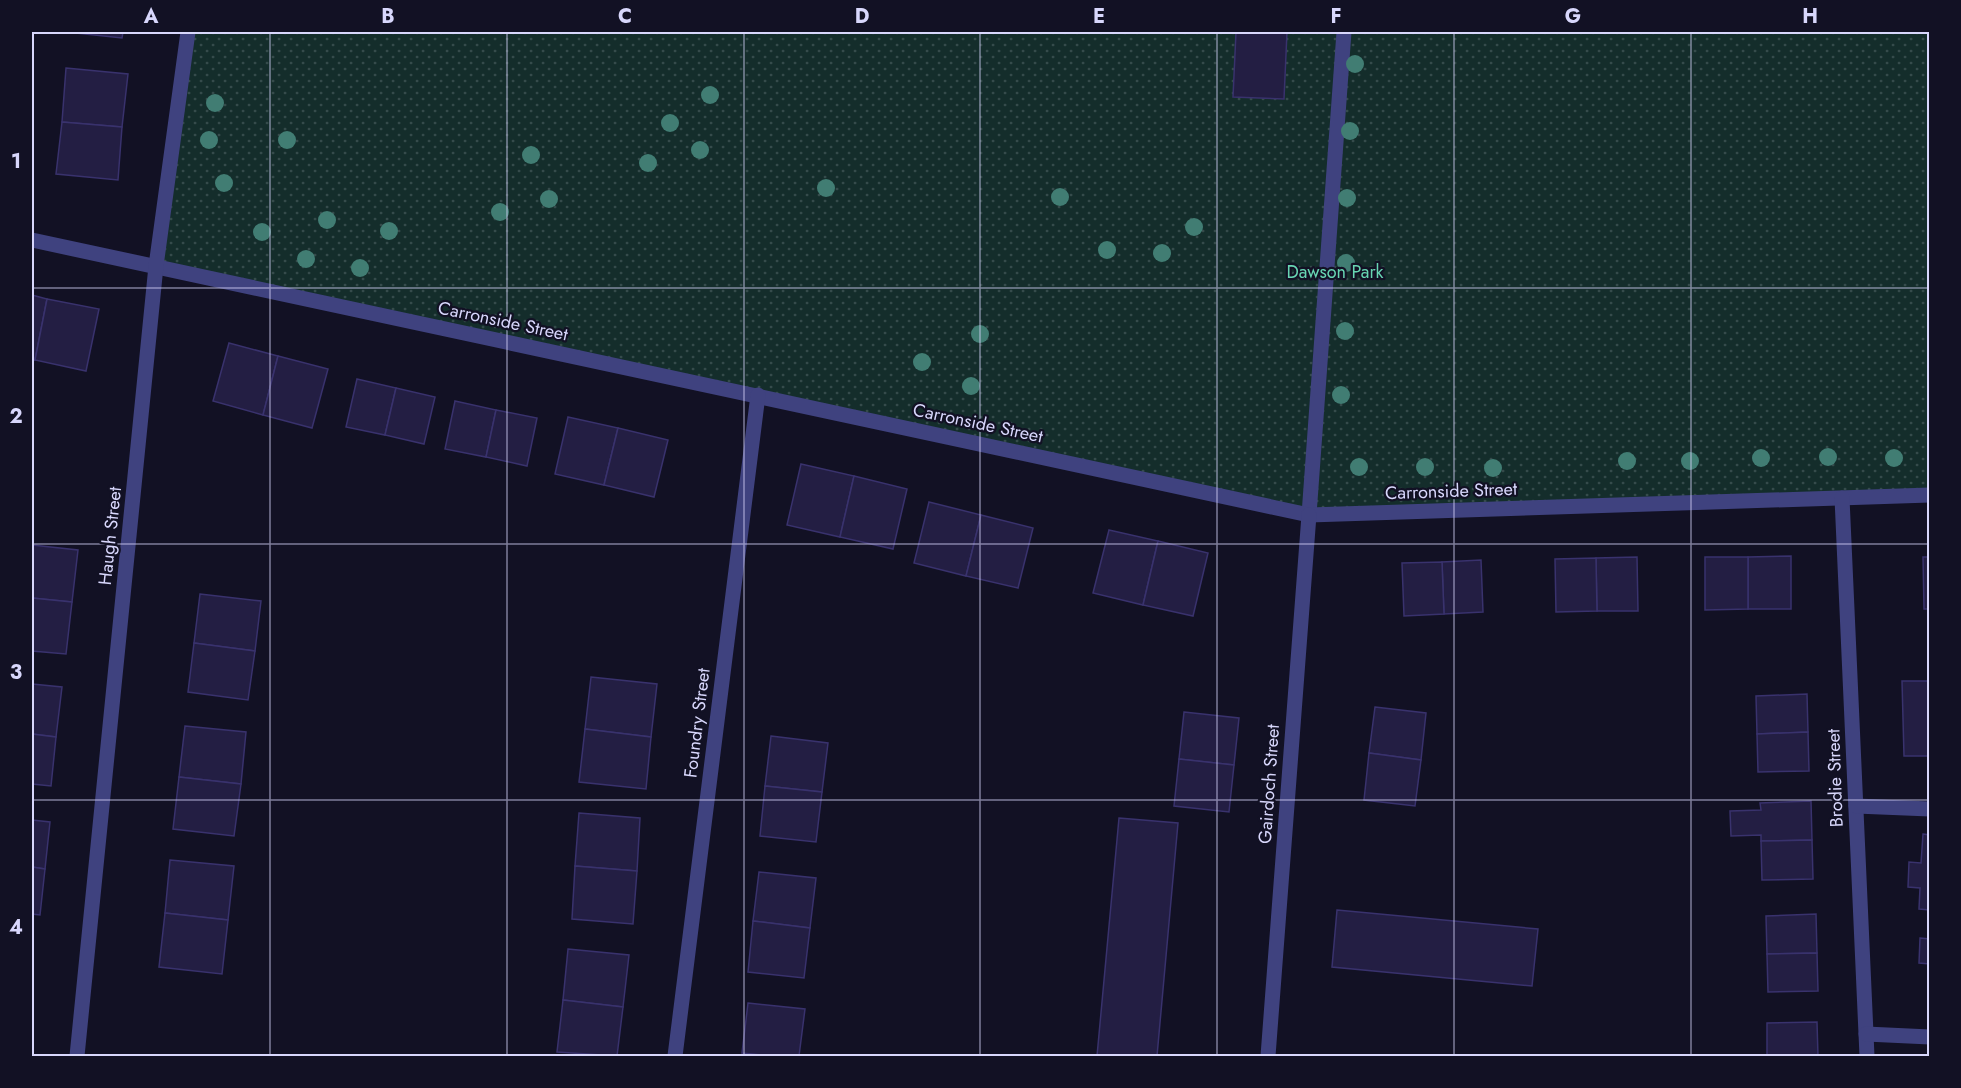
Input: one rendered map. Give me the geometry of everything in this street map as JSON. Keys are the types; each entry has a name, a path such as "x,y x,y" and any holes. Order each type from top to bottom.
{"street":[{"name":"Haugh Street","path":"77,1052 156,266 188,32"},
{"name":"Gairdoch Street","path":"1268,1056 1344,32"},
{"name":"Carronside Street","path":"32,240 1309,514 1929,495"},
{"name":"Foundry Street","path":"675,1056 758,395"},
{"name":"Brodie Street","path":"1842,498 1867,1056"},
{"path":"1856,806 1929,808"},
{"path":"1866,1034 1929,1037"}],"green space":[{"name":"Dawson Park","path":"188,32 1929,32 1929,495 1309,515 156,266"}],"building":[{"path":"66,32 123,32 122,38"},
{"path":"1236,32 1287,32 1284,99 1233,97"},
{"path":"66,68 128,74 122,127 62,122"},
{"path":"62,122 122,127 118,180 56,174"},
{"path":"32,295 47,299 35,360 32,360"},
{"path":"47,299 99,309 86,371 35,360"},
{"path":"229,343 278,356 263,415 213,401"},
{"path":"278,356 328,369 312,428 263,415"},
{"path":"357,379 396,388 385,435 346,427"},
{"path":"396,388 435,397 424,444 385,435"},
{"path":"455,401 496,410 486,457 445,449"},
{"path":"496,410 537,418 527,466 486,457"},
{"path":"568,417 618,428 604,485 555,474"},
{"path":"618,428 668,440 654,497 604,485"},
{"path":"801,464 854,476 840,537 787,525"},
{"path":"854,476 907,489 893,549 840,537"},
{"path":"929,502 981,515 966,576 914,563"},
{"path":"981,515 1033,528 1018,588 966,576"},
{"path":"1109,530 1158,541 1143,605 1093,593"},
{"path":"1158,541 1208,553 1193,616 1143,605"},
{"path":"32,545 78,550 72,602 32,598"},
{"path":"1791,556 1791,609 1748,609 1748,557"},
{"path":"1637,557 1638,611 1597,611 1596,558"},
{"path":"1705,557 1748,557 1748,609 1705,610"},
{"path":"1923,557 1930,557 1930,609 1924,609"},
{"path":"1596,558 1597,611 1556,612 1555,559"},
{"path":"1481,560 1483,612 1444,614 1442,562"},
{"path":"1442,562 1444,614 1404,616 1402,563"},
{"path":"200,594 261,601 255,651 194,643"},
{"path":"32,598 72,602 66,654 32,651"},
{"path":"194,643 255,651 248,700 188,692"},
{"path":"591,677 657,684 651,737 585,729"},
{"path":"1902,681 1930,681 1930,756 1904,756"},
{"path":"32,684 62,687 56,737 32,734"},
{"path":"1807,694 1808,732 1757,734 1756,696"},
{"path":"1375,707 1426,713 1421,760 1369,753"},
{"path":"1184,712 1239,718 1234,765 1179,759"},
{"path":"185,726 246,732 241,784 179,777"},
{"path":"585,729 651,737 646,789 579,782"},
{"path":"1808,732 1809,771 1758,772 1757,734"},
{"path":"32,734 56,737 51,786 32,784"},
{"path":"771,736 828,743 822,792 765,786"},
{"path":"1369,753 1421,760 1415,806 1364,800"},
{"path":"1179,759 1234,765 1229,812 1174,806"},
{"path":"179,777 241,784 234,836 173,829"},
{"path":"765,786 822,792 816,842 760,836"},
{"path":"1811,801 1812,840 1761,841 1761,835 1731,836 1730,811 1761,810 1760,803"},
{"path":"579,813 640,818 637,871 575,866"},
{"path":"1119,818 1178,823 1157,1056 1097,1056"},
{"path":"32,820 50,822 45,869 32,867"},
{"path":"1923,834 1930,835 1930,910 1919,909 1920,888 1908,887 1909,862 1921,863"},
{"path":"1812,840 1813,879 1762,880 1761,841"},
{"path":"170,860 234,866 228,920 165,913"},
{"path":"575,866 637,871 633,924 572,919"},
{"path":"32,867 45,869 40,915 32,914"},
{"path":"759,872 816,878 810,928 753,921"},
{"path":"1337,910 1538,929 1532,986 1332,967"},
{"path":"165,913 228,920 222,974 159,967"},
{"path":"1816,914 1817,953 1767,954 1766,916"},
{"path":"753,921 810,928 804,978 748,972"},
{"path":"1920,938 1930,939 1930,964 1919,963"},
{"path":"568,949 629,955 623,1007 563,1000"},
{"path":"1817,953 1818,991 1768,992 1767,954"},
{"path":"563,1000 623,1007 617,1056 557,1052"},
{"path":"748,1003 805,1009 799,1056 742,1053"},
{"path":"1817,1022 1818,1056 1767,1056 1767,1023"}]}
